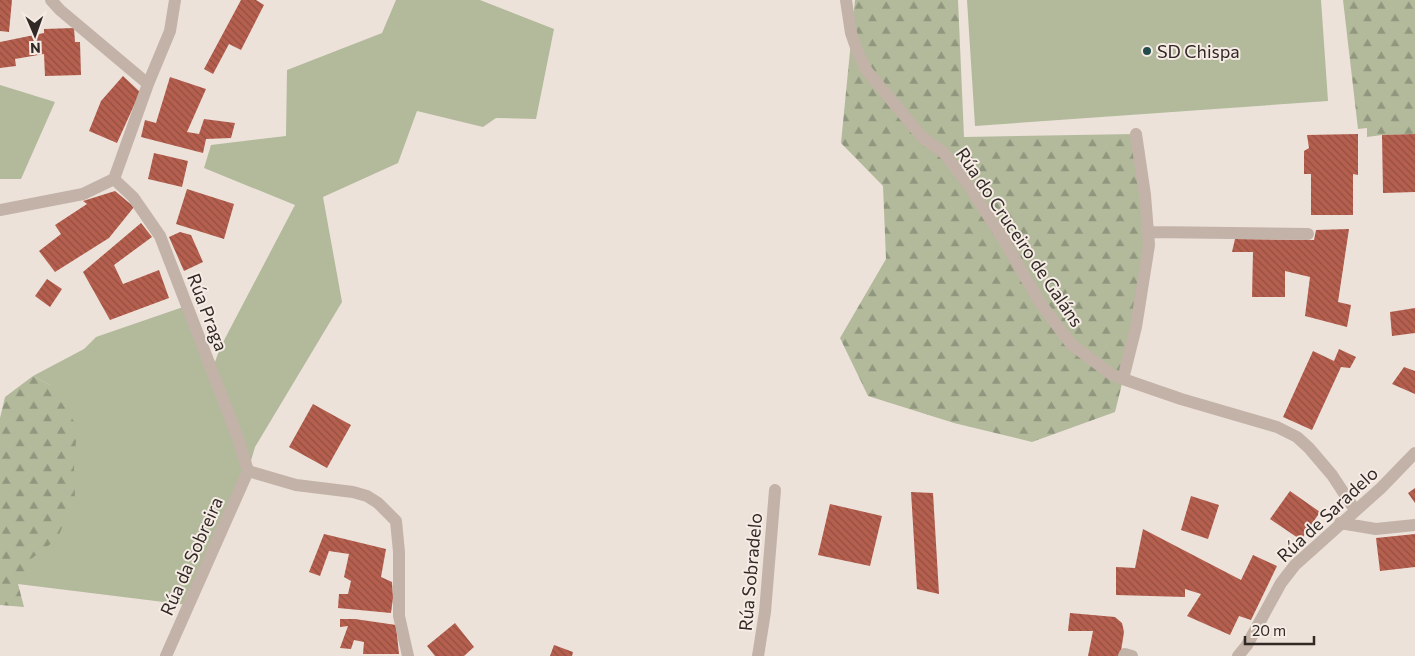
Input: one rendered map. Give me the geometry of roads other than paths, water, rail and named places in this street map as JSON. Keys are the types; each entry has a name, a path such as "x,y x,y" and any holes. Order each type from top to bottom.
{"street":[{"path":"51,0 60,10 148,84"},
{"path":"0,210 83,194 114,179 148,84 170,31 175,0"},
{"name":"Rúa do Cruceiro de Galáns","path":"846,0 851,33 858,53 868,71 904,117 923,138 944,153 959,173 1002,237 1041,304 1071,344 1111,374 1123,379 1181,399 1277,427 1296,437 1309,448 1332,475 1355,510"},
{"path":"1123,379 1136,328 1149,245 1146,195 1136,134"},
{"name":"Rúa Praga","path":"114,179 133,197 160,236 235,429 248,471"},
{"path":"1149,232 1308,234"},
{"name":"Rúa de Saradelo","path":"1238,656 1247,645 1281,583 1295,565 1381,488 1415,453"},
{"path":"248,471 296,485 354,492 368,496 396,521 400,552 399,616 408,656"},
{"name":"Rúa da Sobreira","path":"166,656 248,471"},
{"name":"Rúa Sobradelo","path":"758,656 765,612 774,490"},
{"path":"1340,523 1376,529 1415,525"},
{"path":"1124,656 1125,654 1132,656"}],"place":[{"name":"SD Chispa","path":"1147,51"}]}
